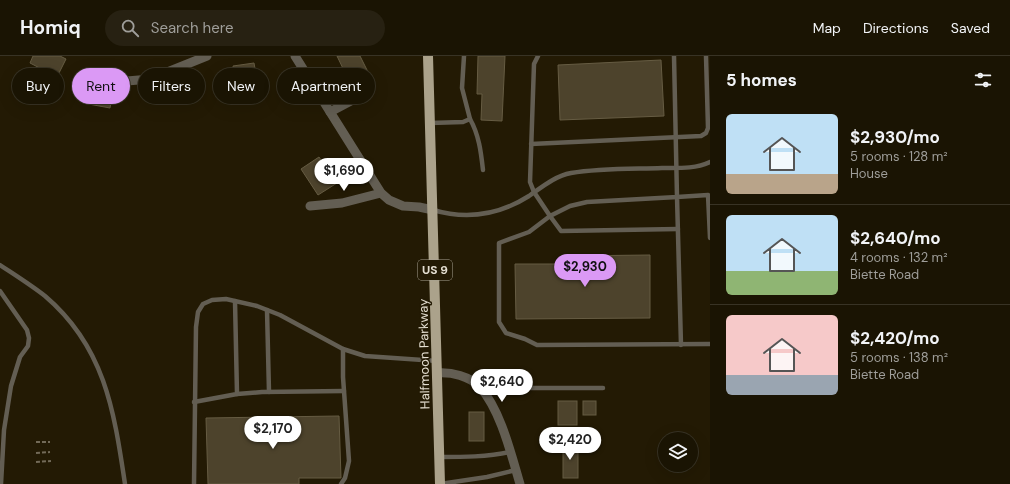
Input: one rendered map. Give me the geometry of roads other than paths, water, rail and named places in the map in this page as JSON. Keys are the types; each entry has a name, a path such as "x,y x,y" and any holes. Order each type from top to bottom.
{"main road":[{"name":"Halfmoon Parkway","path":"428,56 440,484"}],"street":[{"path":"130,81 150,79 207,56"},
{"path":"295,56 381,193 389,200 403,206 433,210"},
{"path":"330,112 345,104"},
{"path":"310,206 342,204 381,193"},
{"path":"437,373 447,372 459,375 479,387 491,403 505,437 520,484"}],"lane":[{"path":"464,56 462,88 470,119 479,139 483,170"},
{"path":"538,56 534,64 530,182 534,192 561,231 678,229"},
{"path":"674,56 681,345"},
{"path":"531,144 701,136 706,133 708,128 706,56"},
{"path":"430,123 463,122 470,119"},
{"path":"433,210 446,214 462,216 497,212 512,206 560,176 571,173 691,167 710,162"},
{"path":"710,238 708,195 677,198 587,202 570,206 550,216 528,232 499,243 499,322 506,333 537,345 710,344"},
{"path":"0,265 45,296 67,317 84,340 97,365 108,392 115,422 125,484"},
{"path":"0,291 27,330 29,338 28,346 20,357 11,386 4,430 1,484"},
{"path":"194,484 196,327 198,312 203,304 212,300 226,299 267,310 280,315 343,349 365,356 437,361"},
{"path":"236,301 237,394"},
{"path":"267,310 269,392"},
{"path":"341,484 345,478 349,461 344,391 343,349"},
{"path":"484,394 509,388 603,388"},
{"path":"194,402 237,394 344,391"},
{"path":"440,457 499,455 510,452"},
{"path":"440,484 487,477 516,470"}]}
